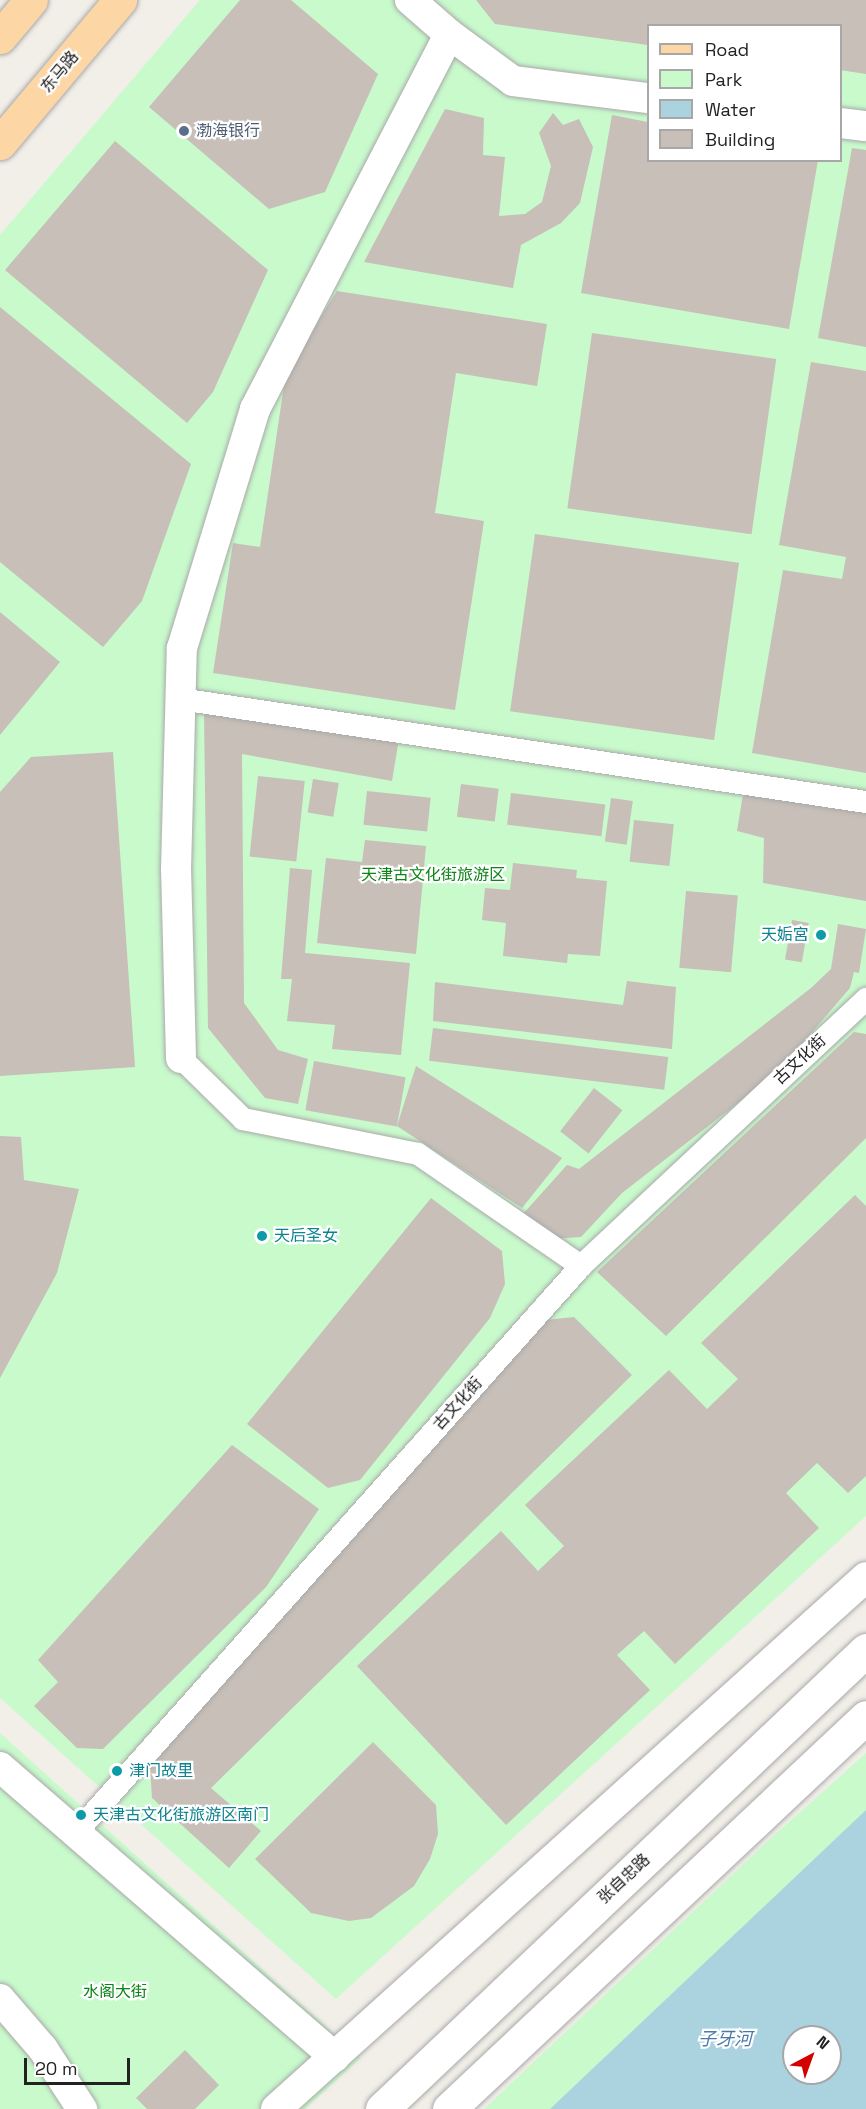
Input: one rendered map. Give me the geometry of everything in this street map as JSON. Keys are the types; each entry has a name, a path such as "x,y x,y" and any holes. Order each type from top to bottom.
{"main road":[{"path":"0,37 31,0"},
{"name":"东马路","path":"0,143 120,0"}],"street":[{"path":"410,0 449,34 513,81 647,98"},
{"path":"449,34 255,409 182,648 176,870 181,1058 243,1119 418,1154 581,1266"},
{"path":"842,123 866,126"},
{"path":"180,699 866,802"},
{"name":"古文化街","path":"75,1834 581,1266 866,999"},
{"path":"276,2109 866,1577"},
{"name":"张自忠路","path":"382,2109 866,1650"},
{"path":"449,2109 866,1717"},
{"path":"0,1767 335,2057"},
{"path":"0,1999 44,2049 82,2109"}],"green space":[{"name":"天津古文化街旅游区","path":"200,0 866,0 866,1516 336,1999 0,1698 0,235"},
{"name":"水阁大街","path":"0,1733 361,2058 305,2109 0,2109"},
{"name":"子牙河","path":"866,1753 866,2109 484,2109 769,1840"}],"water":[{"name":"子牙河","path":"866,1810 866,2109 550,2109"}],"building":[{"path":"240,0 291,0 378,74 325,192 269,209 149,107"},
{"path":"476,0 866,0 866,74 842,70 842,24 647,24 647,45 495,24"},
{"path":"445,109 484,118 483,155 505,157 499,216 525,214 542,202 551,166 539,133 553,113 563,125 579,119 593,147 580,203 561,223 521,245 513,288 364,262"},
{"path":"612,115 647,122 647,162 818,162 789,329 581,293"},
{"path":"115,141 268,270 213,392 187,423 5,270"},
{"path":"852,148 866,150 866,347 818,338"},
{"path":"337,291 547,324 537,386 456,373 435,513 484,521 455,710 213,673 233,543 260,547 286,372"},
{"path":"0,307 191,464 142,601 103,647 0,562"},
{"path":"592,333 776,359 752,534 567,508"},
{"path":"811,362 866,371 866,773 752,753 783,570 842,579 846,557 779,545"},
{"path":"535,534 739,563 714,740 510,711"},
{"path":"0,612 60,662 0,735"},
{"path":"204,711 399,739 392,781 242,754 244,1003 278,1050 308,1059 298,1104 265,1098 208,1028"},
{"path":"113,752 135,1067 0,1076 0,792 31,757"},
{"path":"258,776 305,781 296,861 250,857"},
{"path":"313,779 339,783 333,817 308,813"},
{"path":"461,784 499,789 495,821 457,817"},
{"path":"744,788 866,810 866,901 763,883 764,838 737,831"},
{"path":"367,791 431,798 427,832 363,825"},
{"path":"511,793 605,805 601,836 507,825"},
{"path":"611,798 633,801 627,845 605,842"},
{"path":"634,820 674,824 669,866 630,862"},
{"path":"365,840 426,846 416,954 317,943 326,858 362,862"},
{"path":"513,863 577,870 576,878 607,881 600,956 568,954 567,963 503,956 506,923 482,920 485,888 510,890"},
{"path":"290,868 312,870 305,953 410,963 401,1055 332,1049 335,1025 287,1021 292,979 281,979"},
{"path":"686,891 738,896 731,972 679,968"},
{"path":"792,920 809,923 802,962 785,959"},
{"path":"838,924 866,929 859,973 854,972 850,988 778,1072 622,1193 581,1237 552,1239 523,1214 567,1165 579,1169 811,988 831,969"},
{"path":"627,981 676,987 672,1049 433,1021 435,982 623,1005"},
{"path":"433,1028 668,1057 664,1090 429,1061"},
{"path":"854,1032 866,1034 866,1138 666,1336 597,1272"},
{"path":"314,1061 406,1077 397,1126 305,1110"},
{"path":"416,1066 562,1158 522,1208 397,1126"},
{"path":"594,1088 622,1110 589,1154 560,1131"},
{"path":"0,1136 21,1137 24,1180 79,1189 57,1273 0,1378"},
{"path":"855,1195 866,1206 866,1476 848,1493 817,1463 786,1493 819,1528 675,1664 644,1631 617,1655 650,1690 506,1825 357,1666 501,1531 538,1571 564,1546 525,1505 669,1370 707,1409 738,1379 701,1343"},
{"path":"431,1198 502,1251 505,1284 490,1318 360,1480 328,1488 247,1424"},
{"path":"574,1317 632,1375 211,1788 261,1831 229,1868 152,1798 150,1767 546,1320"},
{"path":"232,1445 319,1509 266,1587 103,1749 77,1748 34,1706 58,1682 38,1660"},
{"path":"373,1742 436,1805 438,1834 430,1859 414,1886 371,1918 349,1921 311,1913 255,1859"},
{"path":"185,2050 219,2085 195,2109 147,2109 136,2098"}],"place":[{"name":"渤海银行","path":"184,131"},
{"name":"天姤宮","path":"821,935"},
{"name":"天后圣女","path":"262,1236"},
{"name":"津门故里","path":"117,1771"},
{"name":"天津古文化街旅游区南门","path":"81,1815"}]}
